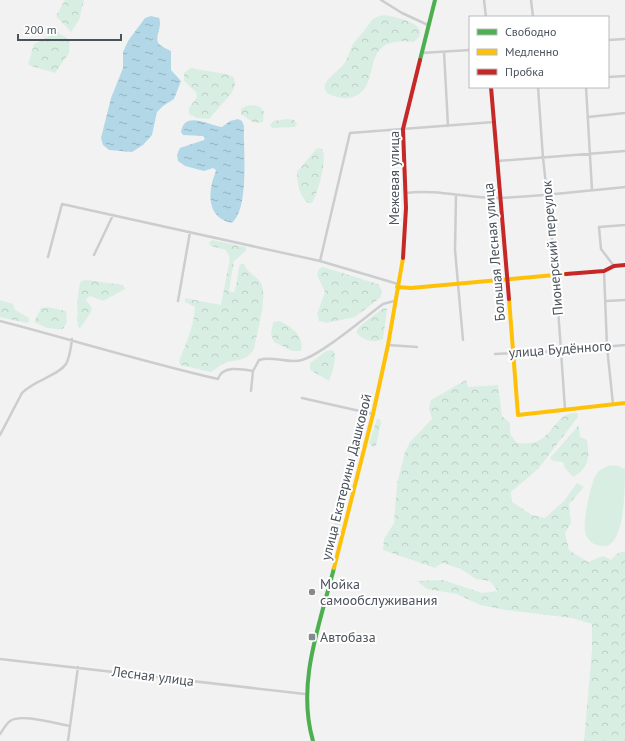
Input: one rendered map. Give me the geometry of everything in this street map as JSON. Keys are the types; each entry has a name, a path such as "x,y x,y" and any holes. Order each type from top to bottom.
{"street":[{"path":"381,0 402,13 429,25"},
{"name":"Межевая улица","path":"398,286 403,260 406,193 403,129 435,0"},
{"path":"484,0 486,16"},
{"path":"531,0 533,16"},
{"path":"609,40 625,39"},
{"path":"421,54 469,50"},
{"path":"444,52 448,126"},
{"path":"609,77 625,76"},
{"name":"Большая Лесная улица","path":"491,88 518,415 565,410"},
{"name":"Пионерский переулок","path":"538,88 565,410"},
{"path":"586,88 592,190"},
{"path":"588,117 625,113"},
{"path":"320,261 350,133 369,130 494,122"},
{"path":"497,161 625,151"},
{"path":"406,193 416,192 499,198 625,187"},
{"path":"456,195 455,250 463,340"},
{"path":"48,257 62,204 320,261 398,286 411,288 508,281 604,271 614,266 625,265"},
{"path":"94,255 113,215"},
{"path":"614,266 601,249 599,227 625,225"},
{"path":"178,301 190,232"},
{"path":"604,271 607,346 613,404"},
{"name":"улица Екатерины Дашковой","path":"313,741 306,713 305,694 308,672 372,414 388,345 394,301 398,286"},
{"path":"606,301 625,300"},
{"path":"251,391 253,371 259,360 266,357 295,361 303,360 321,350 383,304 394,301"},
{"path":"0,321 166,367 218,379 219,375 224,371 241,369 253,371"},
{"path":"0,435 22,393 28,387 60,370 65,365 72,340"},
{"path":"388,345 417,347"},
{"name":"улица Будённого","path":"495,354 561,351 625,345"},
{"path":"302,398 372,414"},
{"path":"565,410 625,403"},
{"name":"Лесная улица","path":"0,659 305,694"},
{"path":"68,741 78,667"},
{"path":"0,734 8,722 16,720 32,719 70,726"}],"green space":[{"path":"65,0 84,0 79,20 71,32 56,16"},
{"path":"384,15 411,22 420,30 419,36 414,42 395,42 383,46 377,54 367,85 360,93 349,98 340,98 331,95 325,88 328,79 345,63 353,44 372,20 376,17"},
{"path":"57,32 70,40 69,53 55,73 28,65 34,44"},
{"path":"190,68 226,74 234,77 235,86 231,94 209,119 197,118 189,114 189,108 197,97 196,92 184,81 184,73"},
{"path":"254,105 260,107 264,112 263,122 256,123 241,114 241,109 246,106"},
{"path":"287,119 294,120 297,124 295,127 272,128 270,125 274,121"},
{"path":"317,148 322,149 324,153 323,167 312,203 308,203 302,197 298,184 297,172"},
{"path":"212,240 246,247 246,251 234,261 229,290 234,292 240,264 244,264 261,283 263,289 263,305 254,349 251,353 245,358 224,363 211,372 180,365 179,361 191,328 195,307 185,302 185,298 221,305 230,258 226,250 211,246 209,243"},
{"path":"323,267 378,284 382,291 381,297 355,317 326,323 319,321 317,314 325,292 317,275 319,269"},
{"path":"87,280 123,285 125,289 103,301 90,296 87,298 86,300 92,308 90,314 80,328 78,327 79,290 81,281"},
{"path":"0,300 13,304 15,310 29,318 29,322 26,323 0,317"},
{"path":"48,307 66,311 67,322 63,329 48,328 34,322 41,308"},
{"path":"383,308 387,309 383,339 372,341 358,335 356,332 360,326"},
{"path":"279,321 296,332 299,336 302,346 301,351 292,351 274,342 271,334 273,322"},
{"path":"333,350 335,361 329,381 310,370 310,363 326,351"},
{"path":"466,380 468,387 498,385 502,416 510,423 510,434 517,443 533,443 542,439 564,416 570,413 577,413 578,417 538,469 511,492 512,502 532,515 545,518 564,501 577,483 584,487 569,504 571,523 565,533 569,550 588,562 603,556 611,560 618,553 625,551 625,741 584,741 592,650 592,624 572,618 506,610 480,605 457,594 427,589 417,581 443,580 482,593 498,591 490,581 476,579 461,569 442,563 435,568 383,550 384,539 394,523 397,484 405,452 410,442 432,419 429,408 431,400"},
{"path":"377,419 380,419 381,423 376,446 373,447 369,443"},
{"path":"579,425 580,437 587,440 588,457 582,470 573,477 565,468 563,462 553,461 550,458"},
{"path":"610,465 625,469 624,502 620,528 616,537 610,544 600,546 589,540 586,535 585,523 587,504 597,473"},
{"path":"340,512 341,524 334,543 327,546 326,541 334,526 336,513"}],"water":[{"path":"151,16 159,18 160,24 157,38 159,44 171,51 171,70 181,81 174,99 157,112 152,135 143,145 132,152 109,150 103,145 101,138 111,98 123,68 123,52 128,41 145,18"},
{"path":"238,119 242,121 244,126 244,177 241,204 238,215 232,223 219,218 211,203 210,196 212,181 216,170 213,168 204,171 185,166 178,161 177,155 180,148 204,140 205,138 203,136 183,135 181,132 183,125 187,122 198,120 222,127 230,121"}],"traffic: fast":[{"path":"420,60 435,0"},
{"path":"313,741 308,719 308,676 317,632 334,568"}],"traffic: slow":[{"path":"334,568 373,414 388,345 403,258"},
{"path":"397,287 411,288 566,274"},
{"path":"509,299 518,415 625,403"}],"traffic: jam":[{"path":"403,258 406,208 403,129 420,60"},
{"path":"491,88 509,299"},
{"path":"566,274 604,271 614,266 625,265"}],"place":[{"name":"Мойка самообслуживания","path":"312,592"},
{"name":"Автобаза","path":"312,637"}]}
